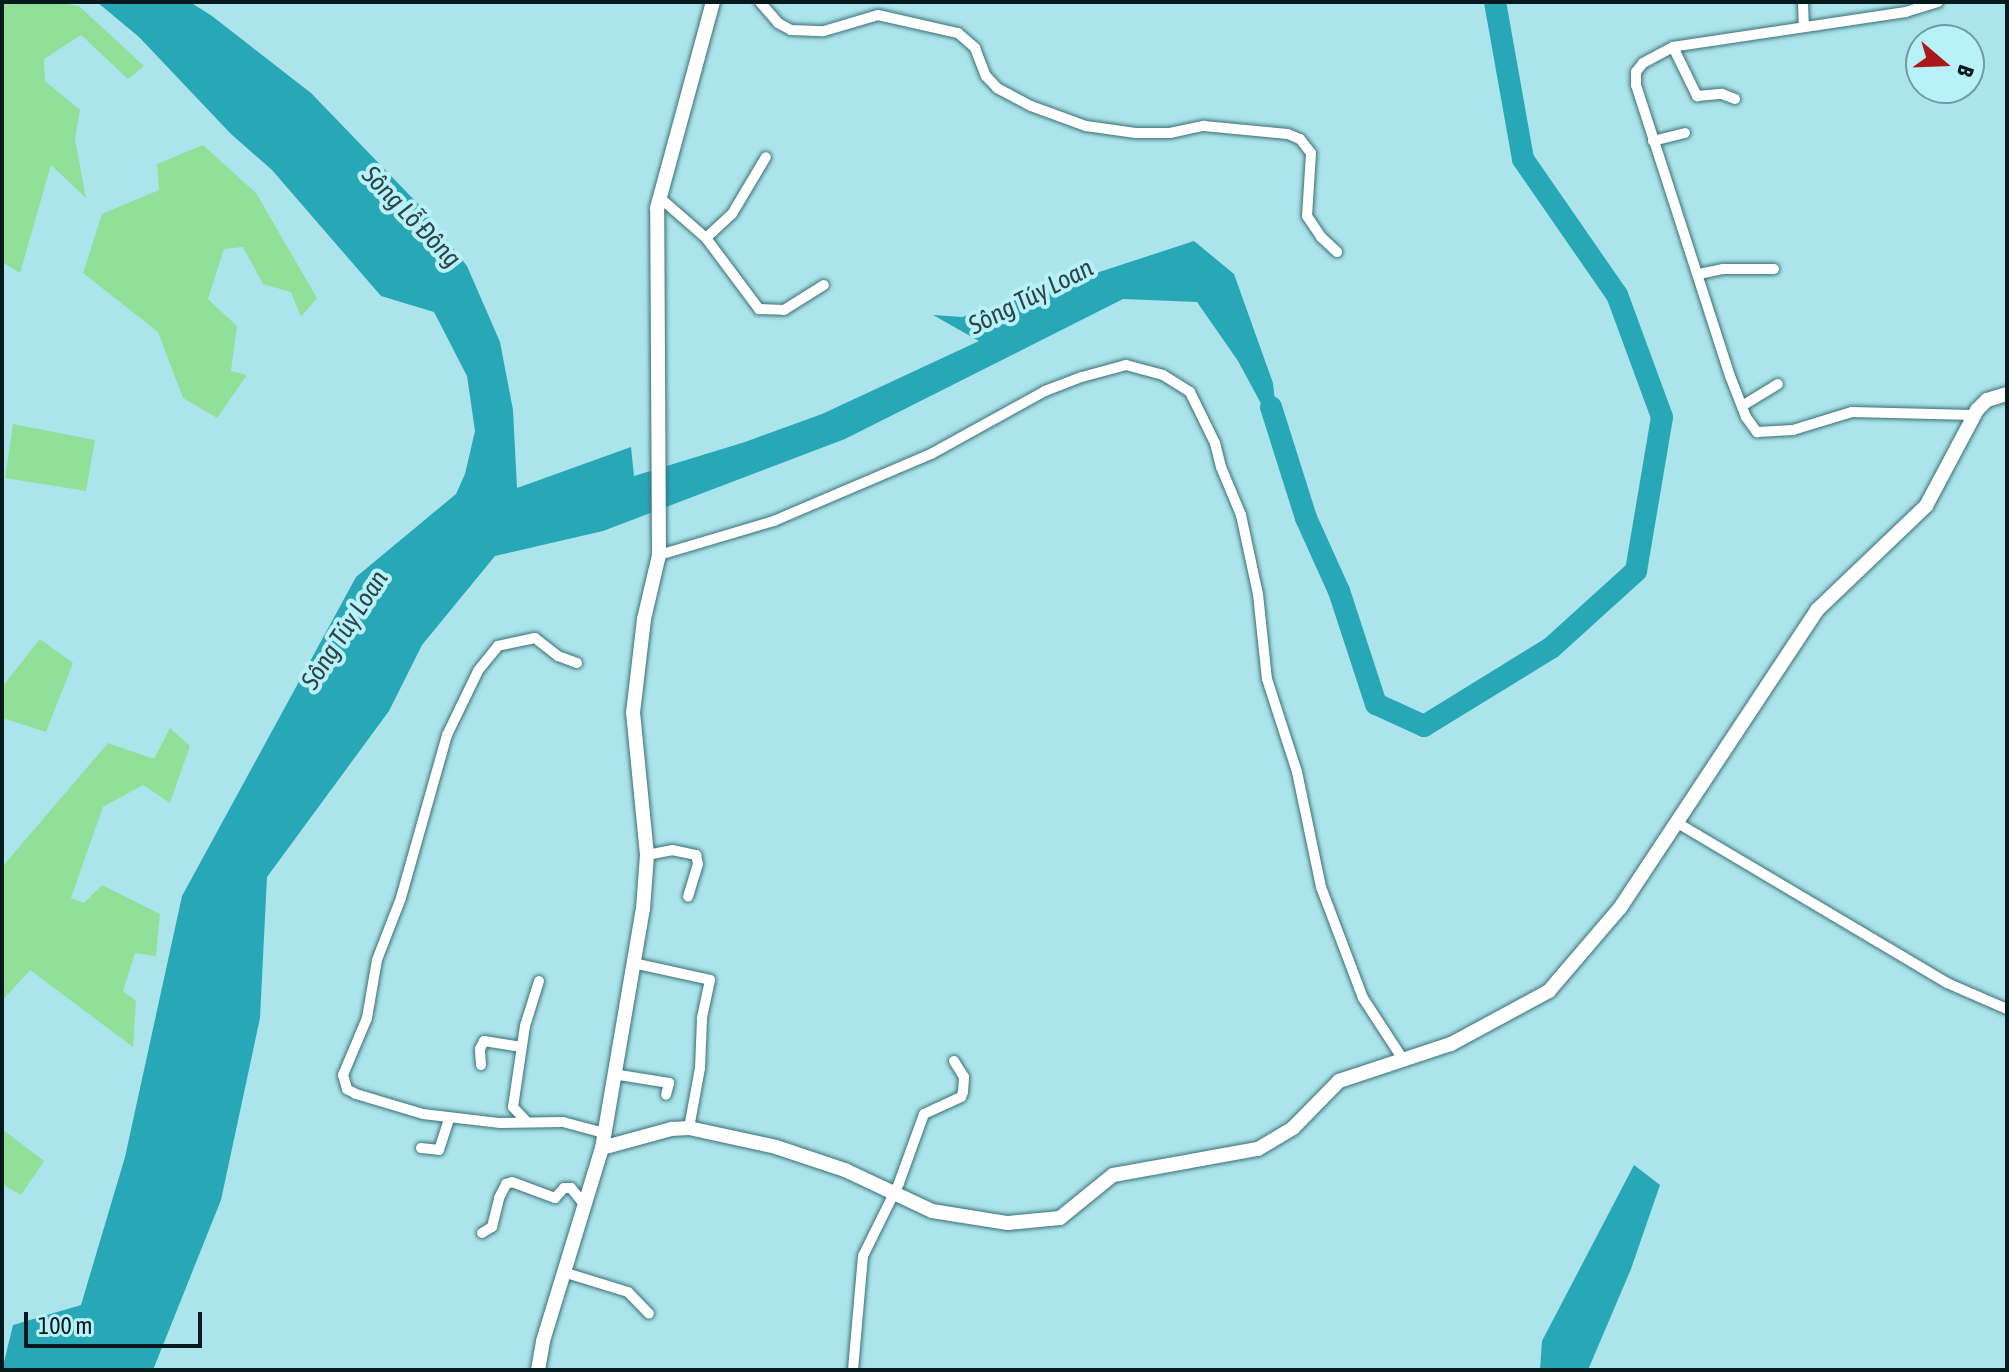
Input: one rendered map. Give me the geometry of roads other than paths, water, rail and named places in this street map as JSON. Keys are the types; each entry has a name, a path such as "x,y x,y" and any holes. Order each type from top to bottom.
{"street":[{"path":"538,1370 563,1272 603,1140 643,909 647,855 633,713 644,619 659,555 659,197 713,2"},
{"path":"760,2 778,23 791,30 824,31 878,15 958,33 975,48 986,76 997,88 1031,106 1086,126 1148,133 1204,126 1288,134 1300,139 1311,153 1307,216 1321,237 1337,252"},
{"path":"1803,2 1804,25"},
{"path":"1938,2 1906,12 1673,47 1643,63 1636,72 1636,85 1742,406 1757,432 1793,430 1852,412 1973,415"},
{"path":"1673,47 1697,96 1722,94 1735,99"},
{"path":"1653,141 1685,133"},
{"path":"706,238 732,214 766,157"},
{"path":"659,197 706,238 759,309 784,310 824,285"},
{"path":"1699,274 1723,269 1774,269"},
{"path":"659,555 774,521 931,454 1045,391 1082,377 1126,365 1163,375 1190,392 1215,443 1221,467 1241,515 1258,594 1267,679 1297,772 1321,887 1363,998 1404,1061"},
{"path":"1742,406 1778,384"},
{"path":"577,663 558,656 535,638 498,646 478,671 447,735 401,898 377,960 367,1018 343,1075 347,1089 449,1119 500,1123 563,1122 603,1140 689,1128 776,1147 845,1170 932,1211 1008,1223 1060,1218 1113,1175 1258,1149 1293,1128 1339,1081 1451,1044 1549,991 1620,908 1817,610 1926,506 1973,415 1987,400 2007,394"},
{"path":"1676,822 1947,983 2007,1009"},
{"path":"647,855 672,850 700,852 688,897"},
{"path":"633,963 710,980 702,1019 700,1068 689,1128"},
{"path":"526,1121 513,1107 522,1047 539,981"},
{"path":"481,1065 480,1049 484,1041 522,1047"},
{"path":"853,1370 863,1256 893,1193 926,1111 961,1097 964,1077 954,1061"},
{"path":"613,1074 669,1083 666,1095"},
{"path":"421,1148 439,1150 449,1119"},
{"path":"482,1233 492,1227 499,1198 512,1182 555,1198 564,1188 571,1188 584,1204"},
{"path":"563,1272 628,1292 649,1314"}],"water":[{"name":"Sông Lỗ Đông","path":"97,2 190,2 311,93 421,207 467,266 500,342 513,410 517,488 631,447 634,476 745,442 822,414 979,341 933,315 962,317 1194,241 1234,274 1273,383 1279,437 1238,361 1197,302 1123,299 845,439 603,531 495,556 422,645 389,711 267,877 260,1018 221,1200 153,1370 2,1370 13,1325 81,1305 125,1157 182,896 356,577 456,494 465,474 475,431 467,376 434,312 381,296 272,170 231,134 139,37"},
{"path":"1634,1165 1660,1185 1631,1269 1588,1370 1540,1370 1542,1341"}],"waterway":[{"name":"Sông Túy Loan","path":"1271,407 1306,518 1339,591 1376,704 1424,726 1551,648 1636,571 1662,417 1617,295 1523,159 1495,2"}]}
